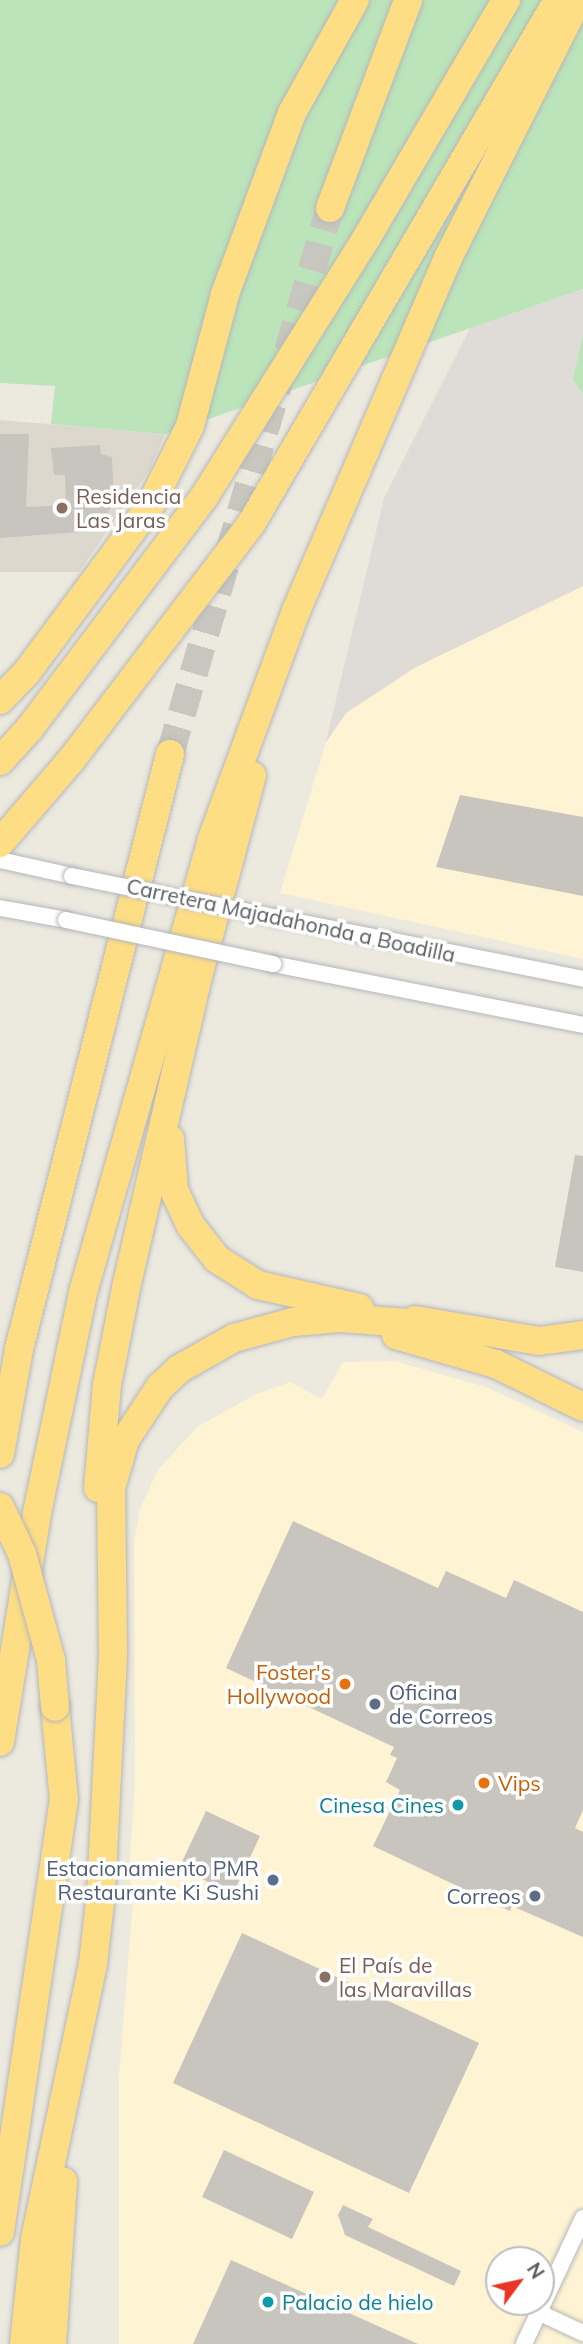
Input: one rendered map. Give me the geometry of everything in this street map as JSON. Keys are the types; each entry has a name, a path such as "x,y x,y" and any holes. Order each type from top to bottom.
{"highway":[{"path":"0,700 27,673 149,508 190,426 225,294 292,113 355,0"},
{"path":"330,208 408,0"},
{"path":"0,761 30,728 204,498 368,237 506,0"},
{"path":"0,843 72,759 251,524 558,0"},
{"path":"0,1742 37,1513 84,1289 212,839 296,611 448,258 578,0"},
{"path":"110,1718 98,1490 107,1385 195,988 296,611"},
{"path":"0,1454 19,1349 170,754"},
{"path":"195,988 169,1158 174,1190 191,1226 217,1259 258,1285 433,1325"},
{"path":"24,2344 35,2239 75,2053 102,1893 110,1718 111,1488 125,1440 160,1387 179,1369 234,1338 293,1322 341,1318 433,1325 539,1341 583,1335"},
{"path":"293,1322 406,1336 496,1364 583,1407"},
{"path":"0,1507 26,1567 51,1660 64,1800 0,2232"},
{"path":"52,2344 75,2053"}],"street":[{"name":"Carretera Majadahonda a Boadilla","path":"0,860 583,979"},
{"path":"0,908 583,1025"},
{"path":"555,2276 583,2218"},
{"path":"524,2344 536,2316"},
{"path":"547,2316 583,2333"}],"shaded area":[{"path":"583,289 583,333 573,380 583,394 583,586 416,667 346,713 326,742 384,498 470,328"},
{"name":"Residencia Las Jaras","path":"0,420 165,434 150,469 79,572 0,572"},
{"path":"583,586 583,959 280,893 326,742 346,713 416,667"},
{"path":"395,1361 486,1387 583,1432 583,2344 119,2344 119,2077 133,1899 129,1872 135,1780 134,1541 141,1506 158,1470 197,1427 254,1395 290,1382 322,1399 343,1362"}],"green space":[{"path":"0,0 583,0 583,289 165,434 51,424 55,386 0,383"},
{"path":"583,333 583,394 573,380"}],"building":[{"path":"0,434 29,434 26,507 66,505 65,475 54,475 51,448 100,445 101,454 112,457 114,504 92,531 0,538"},
{"path":"460,795 583,817 583,896 436,867"},
{"path":"575,1155 583,1156 583,1272 555,1267"},
{"path":"293,1521 438,1588 446,1571 506,1598 514,1580 583,1612 583,1810 575,1828 583,1832 583,1937 512,1906 510,1911 373,1846 400,1790 386,1782 397,1758 390,1755 394,1747 226,1668"},
{"path":"206,1811 260,1836 233,1894 179,1868"},
{"path":"242,1933 479,2043 409,2193 173,2083"},
{"path":"224,2150 314,2192 292,2239 202,2197"},
{"path":"343,2205 373,2219 368,2227 461,2271 454,2286 345,2235 338,2215"},
{"name":"Palacio de hielo","path":"231,2260 418,2344 193,2344"}],"tunnel":[{"path":"170,754 330,208"}],"place":[{"name":"Residencia Las Jaras","path":"62,508"},
{"name":"Foster's Hollywood","path":"345,1684"},
{"name":"Oficina de Correos","path":"375,1704"},
{"name":"Vips","path":"484,1783"},
{"name":"Cinesa Cines","path":"458,1805"},
{"name":"Estacionamiento PMR Restaurante Ki Sushi","path":"273,1880"},
{"name":"Correos","path":"535,1896"},
{"name":"El País de las Maravillas","path":"325,1977"},
{"name":"Palacio de hielo","path":"268,2302"}]}
